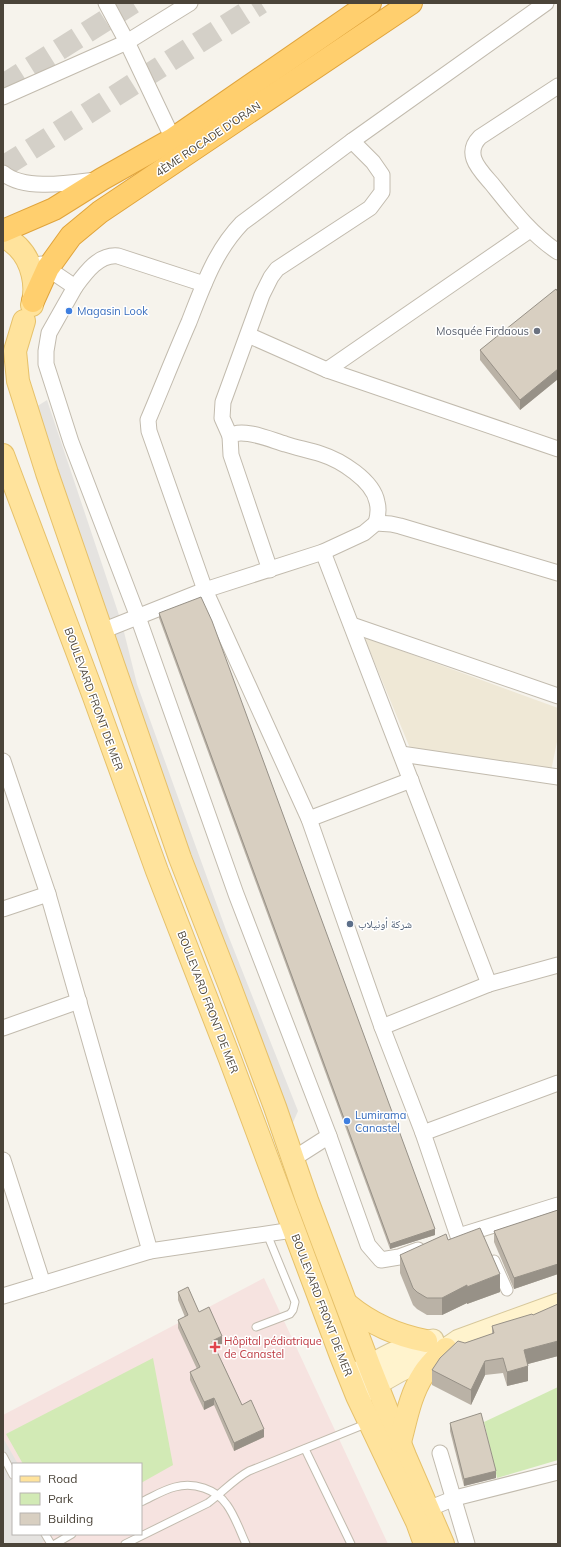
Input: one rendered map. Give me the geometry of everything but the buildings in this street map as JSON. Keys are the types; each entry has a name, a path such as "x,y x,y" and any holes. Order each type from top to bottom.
{"highway":[{"name":"4ÈME ROCADE D'ORAN","path":"3,231 54,209 102,179 173,139 370,3"},
{"name":"4ÈME ROCADE D'ORAN","path":"33,301 48,268 71,236 100,212 410,3"}],"main road":[{"path":"11,242 27,260 32,273 34,287 33,301 24,321 15,350 18,381 47,473 180,858 229,984 307,1200 373,1374 380,1419 400,1442 443,1544"},
{"path":"3,340 12,334 24,321"},
{"name":"BOULEVARD FRONT DE MER","path":"3,456 93,694 157,871 354,1387 380,1419 425,1544"},
{"path":"373,1374 558,1304"},
{"path":"348,1305 361,1316 381,1328 408,1338 426,1341"},
{"path":"354,1387 373,1374 398,1351 436,1339 452,1345"},
{"path":"400,1442 417,1385 431,1365 452,1345"}],"street":[{"path":"106,3 127,42 173,139"},
{"path":"3,97 127,42 190,3"},
{"path":"458,1236 423,1132 382,1027 309,819 205,590 148,425 148,420 204,284 222,247 230,235 242,223 352,141 546,3"},
{"path":"558,86 480,137 473,148 474,160 516,214 530,230 558,252"},
{"path":"270,570 231,455 230,436 222,418 223,402 262,295 278,269 370,208 382,192 382,175 373,162 352,141"},
{"path":"3,173 20,181 36,184 64,184 102,179"},
{"path":"327,370 530,230"},
{"path":"11,242 75,286"},
{"path":"204,284 118,256 110,255 102,258 75,286 49,333 46,351 46,364 71,442 138,617 236,894 329,1136 368,1244 381,1260 399,1256 428,1246"},
{"path":"248,335 327,370 558,449"},
{"path":"102,631 205,590 323,552 364,533 376,523 378,509 375,494 361,477 343,465 322,454 251,434 239,432 230,436"},
{"path":"376,523 400,526 558,573"},
{"path":"323,552 489,984"},
{"path":"352,625 558,696"},
{"path":"401,754 558,777"},
{"path":"3,761 48,894 150,1250"},
{"path":"309,819 411,780"},
{"path":"3,910 48,894"},
{"path":"382,1027 489,984 558,965"},
{"path":"3,1028 79,1001"},
{"path":"423,1132 558,1083"},
{"path":"293,1159 329,1136"},
{"path":"3,1160 43,1284"},
{"path":"443,1241 458,1236 482,1233 558,1204"},
{"path":"3,1296 150,1250 294,1230"},
{"path":"489,1250 506,1290"},
{"path":"440,1453 455,1498 467,1544"},
{"path":"428,1509 455,1498 558,1472"}],"lane":[{"path":"256,1327 290,1314 295,1306 295,1302 267,1234"},
{"path":"125,1544 194,1510 218,1496 239,1476 249,1471 380,1419"},
{"path":"305,1449 351,1544"},
{"path":"3,1456 12,1473"},
{"path":"142,1502 174,1487 188,1485 202,1487 218,1496 227,1505 246,1544"},
{"path":"46,1535 51,1544"},
{"path":"55,1544 70,1535"}],"shaded area":[{"path":"47,400 122,624 137,684 226,930 298,1111 291,1127 126,686 36,407"},
{"path":"364,637 558,708 558,737 551,771 410,748"},
{"name":"Hôpital pédiatrique de Canastel","path":"264,1278 388,1544 3,1544 3,1415"},
{"path":"3,1438 17,1463 12,1463 12,1535 54,1535 40,1544 3,1544"}],"green space":[{"path":"153,1358 173,1465 142,1482 142,1463 22,1463 6,1434"},
{"path":"558,1387 558,1460 497,1478 484,1422"}],"tunnel":[{"path":"3,85 133,3"},
{"path":"3,167 261,3"}],"place":[{"name":"Magasin Look","path":"69,311"},
{"name":"Mosquée Firdaous","path":"537,331"},
{"name":"شركة أونيلاب","path":"350,924"},
{"name":"Lumirama Canastel","path":"347,1121"},
{"name":"Hôpital pédiatrique de Canastel","path":"215,1347"}]}
